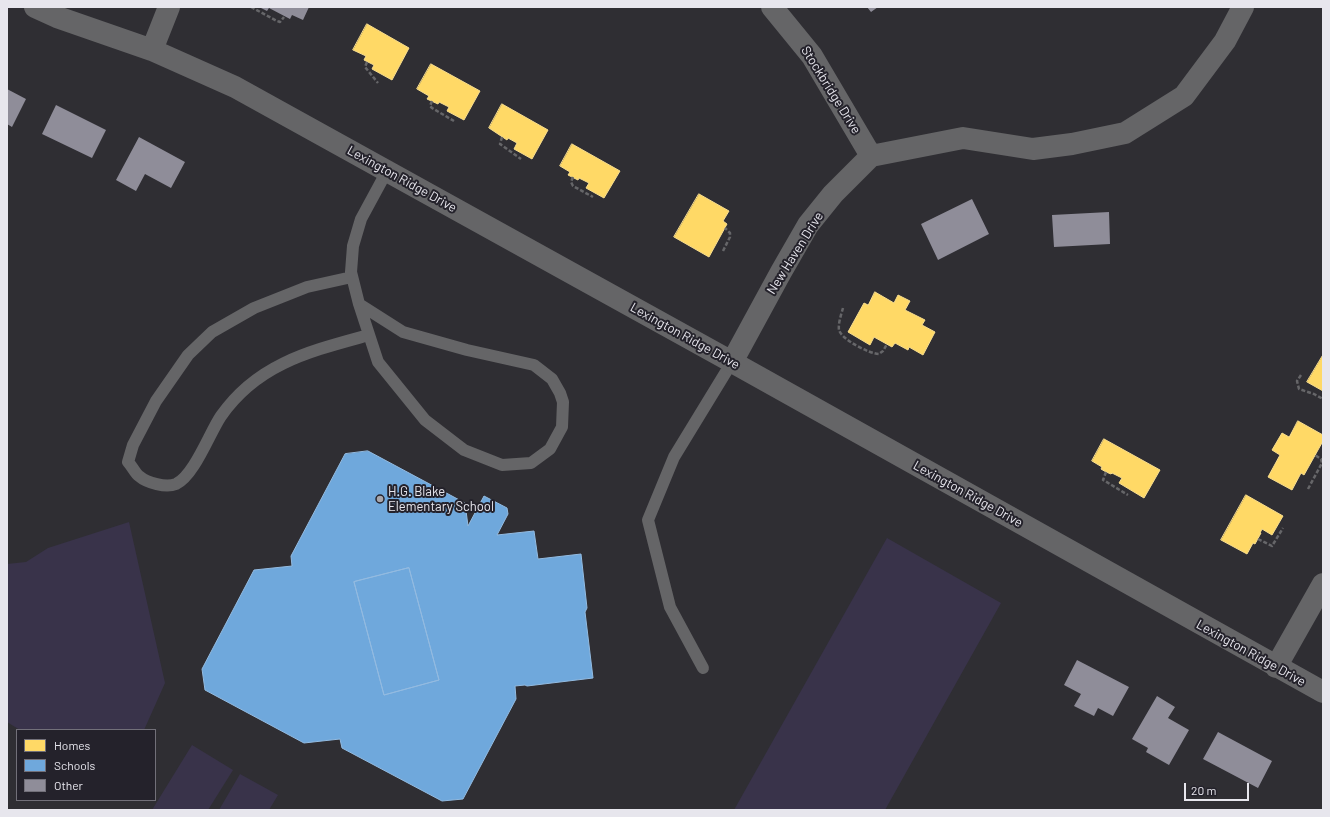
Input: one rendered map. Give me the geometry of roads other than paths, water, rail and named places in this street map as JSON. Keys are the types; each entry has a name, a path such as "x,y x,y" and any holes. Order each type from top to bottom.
{"street":[{"name":"Lexington Ridge Drive","path":"35,7 57,17 152,50 235,87 1323,692"},
{"path":"152,50 169,7"},
{"name":"Stockbridge Drive","path":"772,7 812,56 872,156"},
{"path":"872,156 963,138 1033,149 1072,144 1125,133 1184,96 1225,41 1243,7"},
{"name":"New Haven Drive","path":"732,362 776,280 808,225 833,194 872,156"},
{"path":"1276,667 1323,584"}],"lane":[{"path":"359,304 403,332 468,350 534,365 552,379 563,402 562,427 550,449 531,463 502,465 464,450 425,420 378,362 359,304 350,272 353,246 361,218 387,171"},
{"path":"352,277 307,287 261,305 212,332 188,355 156,401 133,445 128,462 139,476 158,486 176,484 189,473 221,416 242,390 271,369 310,352 369,335"},
{"path":"703,668 670,607 648,520 674,457 732,362"}],"place":[{"name":"H.G. Blake Elementary School","path":"380,499"}]}
